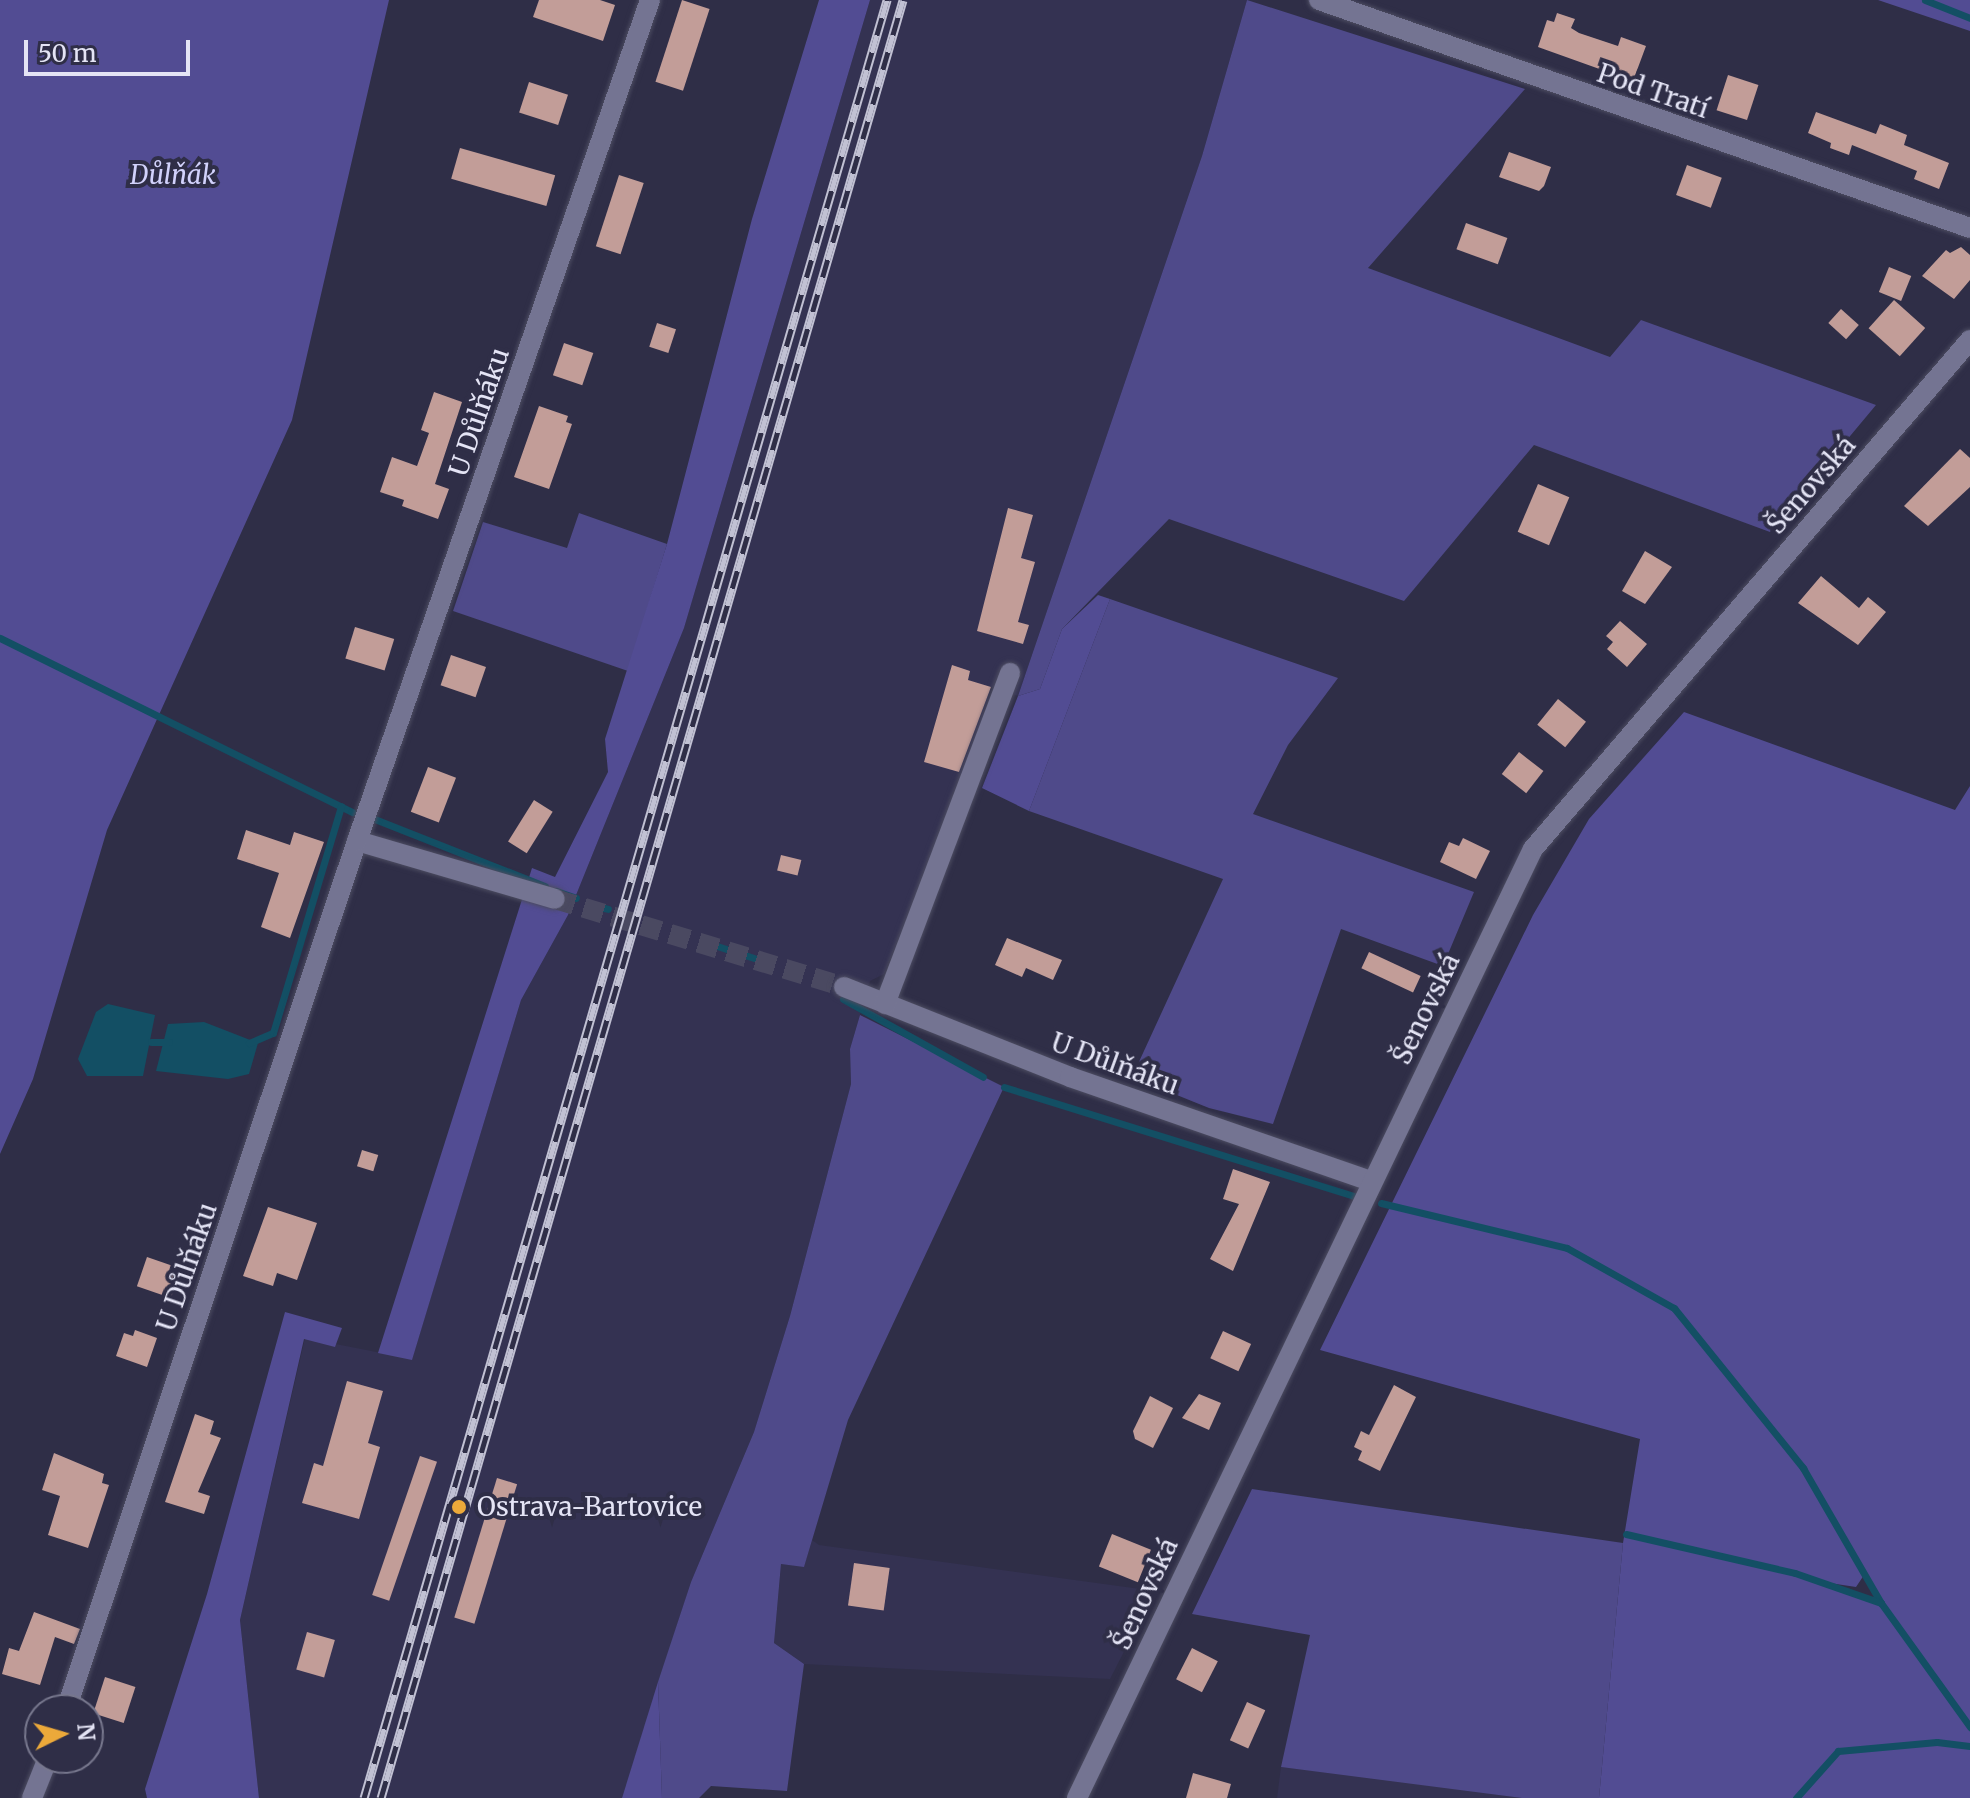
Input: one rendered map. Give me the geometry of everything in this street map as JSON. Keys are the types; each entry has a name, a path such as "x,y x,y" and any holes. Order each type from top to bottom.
{"street":[{"name":"U Důlňáku","path":"71,1694 357,841 650,0"},
{"name":"Pod Tratí","path":"1319,0 1970,228"},
{"name":"Šenovská","path":"1077,1798 1370,1181 1533,849 1970,340"},
{"path":"885,1004 1010,673"},
{"path":"357,841 555,899"},
{"name":"U Důlňáku","path":"844,987 1070,1077 1370,1181"},
{"path":"32,1798 42,1774"}],"shaded area":[{"path":"870,0 1247,0 1202,156 1018,696 991,687 966,775 884,974 870,981 850,1049 851,1084 790,1316 754,1432 691,1582 622,1798 259,1798 240,1620 305,1338 412,1359 521,1000 568,915 684,628"},
{"path":"1247,0 1525,89 1368,268 1610,357 1641,320 1876,405 1770,532 1534,445 1404,601 1169,519 1062,629 1040,689 1018,696 1202,156"},
{"path":"579,513 667,544 628,671 453,611 483,522 567,548"},
{"path":"1110,599 1338,678 1288,745 1253,814 1474,892 1443,966 1341,929 1273,1124 1209,1108 1132,1077 1223,879 1029,811"},
{"path":"860,1015 1004,1087 848,1420 804,1567 781,1564 774,1643 804,1664 787,1791 711,1786 699,1798 662,1798 658,1682 691,1582 754,1432 790,1316 851,1084 850,1049"},
{"path":"1252,1489 1623,1543 1599,1798 1522,1798 1281,1767 1310,1635 1192,1614"},
{"path":"812,1540 819,1545 1155,1591 1110,1679 804,1664 774,1643 781,1564 804,1566"},
{"path":"1281,1767 1423,1782 1522,1798 1277,1798"}],"green space":[{"name":"Důlňák","path":"0,0 389,0 292,420 107,830 33,1079 0,1154"},
{"path":"819,0 870,0 684,628 568,915 521,1000 412,1360 378,1353 532,868 555,877 608,772 605,739 667,544 752,219"},
{"path":"1878,0 1970,0 1970,31"},
{"path":"1098,595 1110,599 1029,811 982,788 1018,696 1040,689 1062,629"},
{"path":"1684,712 1955,810 1970,786 1970,1798 1599,1798 1623,1543 1640,1439 1320,1350 1533,915 1589,819","holes":["1866,1572 1880,1603 1823,1582 1856,1587"]},
{"path":"285,1312 342,1328 335,1347 304,1339 240,1620 259,1798 147,1798 145,1789 207,1594"},
{"path":"658,1682 662,1798 622,1798"}],"water":[{"path":"108,1004 155,1015 143,1076 87,1076 78,1059 96,1012"},
{"path":"204,1022 258,1043 249,1074 228,1079 156,1071 168,1024"}],"building":[{"path":"539,0 600,0 615,5 603,41 533,17"},
{"path":"682,0 710,9 683,91 655,82"},
{"path":"1557,13 1575,19 1571,28 1579,33 1618,46 1621,37 1646,46 1633,81 1538,47 1547,20 1554,22"},
{"path":"1728,75 1758,85 1747,120 1717,110"},
{"path":"529,82 568,95 558,125 519,112"},
{"path":"1816,112 1876,134 1880,124 1907,135 1904,145 1949,163 1939,189 1914,179 1917,171 1852,145 1849,155 1830,148 1831,143 1808,133"},
{"path":"460,148 555,175 546,206 451,179"},
{"path":"1509,152 1551,167 1539,191 1499,177"},
{"path":"1687,165 1722,178 1711,208 1676,195"},
{"path":"619,175 644,183 621,254 596,246"},
{"path":"1466,223 1507,238 1498,264 1456,249"},
{"path":"1961,247 1970,255 1970,280 1954,299 1922,276 1946,250 1950,253"},
{"path":"1889,267 1911,276 1901,301 1879,292"},
{"path":"1894,300 1925,328 1900,356 1869,328"},
{"path":"1841,309 1859,325 1846,339 1828,323"},
{"path":"657,323 676,329 668,353 649,347"},
{"path":"564,343 593,353 582,385 553,375"},
{"path":"434,392 462,402 435,484 449,489 438,519 402,506 404,500 380,492 392,457 417,466 429,433 421,430"},
{"path":"539,406 568,416 566,422 572,424 549,489 514,477"},
{"path":"1960,449 1970,458 1970,487 1928,526 1904,506"},
{"path":"1538,484 1569,497 1549,545 1518,532"},
{"path":"1008,508 1033,515 1021,558 1035,562 1018,622 1029,625 1023,644 977,631"},
{"path":"1645,551 1672,567 1645,604 1622,591"},
{"path":"1821,576 1859,608 1868,597 1886,612 1858,645 1798,603"},
{"path":"1620,621 1647,644 1627,667 1607,649 1613,642 1606,636"},
{"path":"355,627 394,639 385,671 345,659"},
{"path":"451,655 486,667 476,697 441,685"},
{"path":"952,665 970,671 968,680 991,687 959,772 924,762"},
{"path":"1558,699 1586,722 1565,747 1537,725"},
{"path":"1519,752 1543,771 1526,793 1502,774"},
{"path":"428,767 456,778 439,823 411,812"},
{"path":"534,800 553,812 527,853 508,842"},
{"path":"246,830 290,845 294,832 324,842 290,938 261,927 279,873 237,859"},
{"path":"1463,838 1490,851 1476,879 1440,862 1449,842 1459,846"},
{"path":"781,855 801,860 798,876 777,871"},
{"path":"1007,938 1062,960 1053,980 1026,968 1022,977 995,965"},
{"path":"1369,952 1421,976 1413,992 1361,968"},
{"path":"362,1150 378,1155 373,1171 357,1166"},
{"path":"1233,1169 1270,1182 1233,1271 1210,1259 1239,1204 1223,1199"},
{"path":"268,1207 317,1223 297,1280 277,1273 273,1286 243,1276"},
{"path":"147,1257 181,1269 171,1298 137,1286"},
{"path":"135,1330 157,1338 147,1367 116,1356 124,1333 133,1336"},
{"path":"1223,1331 1251,1344 1238,1371 1210,1358"},
{"path":"347,1381 383,1391 368,1443 380,1447 359,1519 302,1503 314,1463 323,1466"},
{"path":"1394,1385 1416,1397 1380,1471 1358,1460 1362,1451 1354,1447 1361,1431 1369,1435"},
{"path":"1199,1394 1221,1403 1209,1430 1182,1418"},
{"path":"1150,1396 1173,1408 1153,1448 1135,1439 1133,1431"},
{"path":"195,1414 214,1421 210,1434 221,1438 198,1492 210,1496 204,1514 165,1502"},
{"path":"54,1453 104,1474 102,1483 109,1485 88,1548 48,1535 60,1496 42,1490"},
{"path":"420,1456 437,1462 389,1601 372,1595"},
{"path":"497,1478 517,1484 474,1624 454,1618"},
{"path":"1112,1534 1151,1550 1138,1582 1099,1566"},
{"path":"854,1563 890,1568 884,1611 848,1606"},
{"path":"34,1612 80,1629 74,1644 55,1637 40,1685 2,1674 9,1648 19,1651"},
{"path":"307,1632 335,1640 324,1677 296,1669"},
{"path":"1192,1648 1218,1661 1202,1692 1176,1679"},
{"path":"105,1677 135,1687 124,1723 104,1717 104,1694 99,1694"},
{"path":"1247,1702 1265,1710 1248,1749 1230,1740"},
{"path":"1193,1773 1231,1784 1227,1798 1186,1798"}],"waterway":[{"path":"1925,0 1970,18"},
{"path":"0,638 352,812"},
{"path":"249,1043 273,1033 341,806"},
{"path":"372,818 545,886"},
{"path":"556,891 576,898"},
{"path":"604,908 608,909"},
{"path":"714,945 754,958"},
{"path":"843,999 983,1077"},
{"path":"151,1042 169,1042"},
{"path":"1004,1087 1361,1198"},
{"path":"1381,1203 1567,1248 1674,1308 1803,1468 1881,1603 1970,1727"},
{"path":"1626,1534 1795,1573 1881,1603"},
{"path":"1796,1798 1838,1751 1937,1742 1970,1746"}],"tunnel":[{"path":"555,899 844,987"}],"railway":[{"path":"364,1798 887,0"},
{"path":"381,1798 903,0"}],"place":[{"name":"Ostrava-Bartovice","path":"459,1507"}]}
